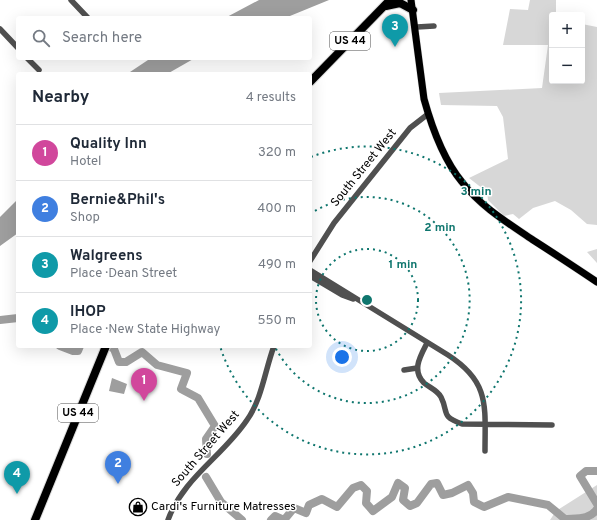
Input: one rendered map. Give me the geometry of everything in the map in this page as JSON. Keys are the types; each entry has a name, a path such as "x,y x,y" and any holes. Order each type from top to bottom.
{"highway":[{"name":"US 44","path":"312,80 390,0"},
{"path":"380,10 390,4 397,3 406,5 413,10"},
{"name":"US 44","path":"35,520 105,348"}],"main road":[{"path":"411,0 424,99 428,114 450,164 473,195 500,218 597,282"},
{"path":"416,0 417,46"}],"street":[{"path":"71,0 86,16"},
{"path":"417,27 434,26"},
{"path":"0,30 16,46"},
{"path":"29,60 39,70"},
{"name":"South Street West","path":"312,258 334,223 410,128 428,114"},
{"path":"312,271 461,364 477,382 484,401 485,451"},
{"path":"312,277 342,295 356,300"},
{"path":"427,343 418,361 417,368 420,377 441,398 445,414 449,418 462,424 552,425"},
{"name":"South Street West","path":"168,520 184,489 250,417 259,396 273,348"},
{"path":"404,370 417,368"}],"shaded area":[{"path":"259,0 329,0 290,16 229,16"},
{"path":"530,0 556,0 556,12 549,12 549,84 585,84 585,25 597,27 597,225 587,224 571,210 555,201 533,208 519,219 513,214 504,216 488,200 487,192 469,178 508,159 503,117 497,106 441,105 439,93 542,88 548,45 503,45 510,9 528,10"},
{"path":"148,60 192,60 170,72 130,72"},
{"path":"16,201 16,234 0,246 0,217"},
{"path":"597,249 597,263 587,252"},
{"path":"112,378 127,384 124,394 109,391"},
{"path":"597,485 597,520 550,520 556,511"}],"waterway":[{"path":"0,320 16,318"},
{"path":"65,348 73,351 78,351 79,348"},
{"path":"112,348 119,362 126,362 142,352 157,365 187,373 181,389 198,398 215,426 206,439 207,454"},
{"path":"597,471 586,471 580,476 597,504"},
{"path":"206,477 221,502 242,520"},
{"path":"271,520 275,516 284,520 294,508 306,513 309,505 322,499 337,507 353,488 361,485 367,491 366,503 373,511 392,497 398,483 405,488 403,500 410,506 417,503 431,484 437,483 443,495 452,493 468,485 473,493 474,502 484,507 508,497 548,505 565,519 587,517 594,513 597,509"}],"place":[{"name":"Walgreens","path":"395,47"},
{"name":"Quality Inn","path":"144,401"},
{"name":"Bernie&Phil's","path":"118,484"},
{"name":"IHOP","path":"17,494"},
{"name":"Cardi's Furniture Matresses","path":"138,507"}]}
